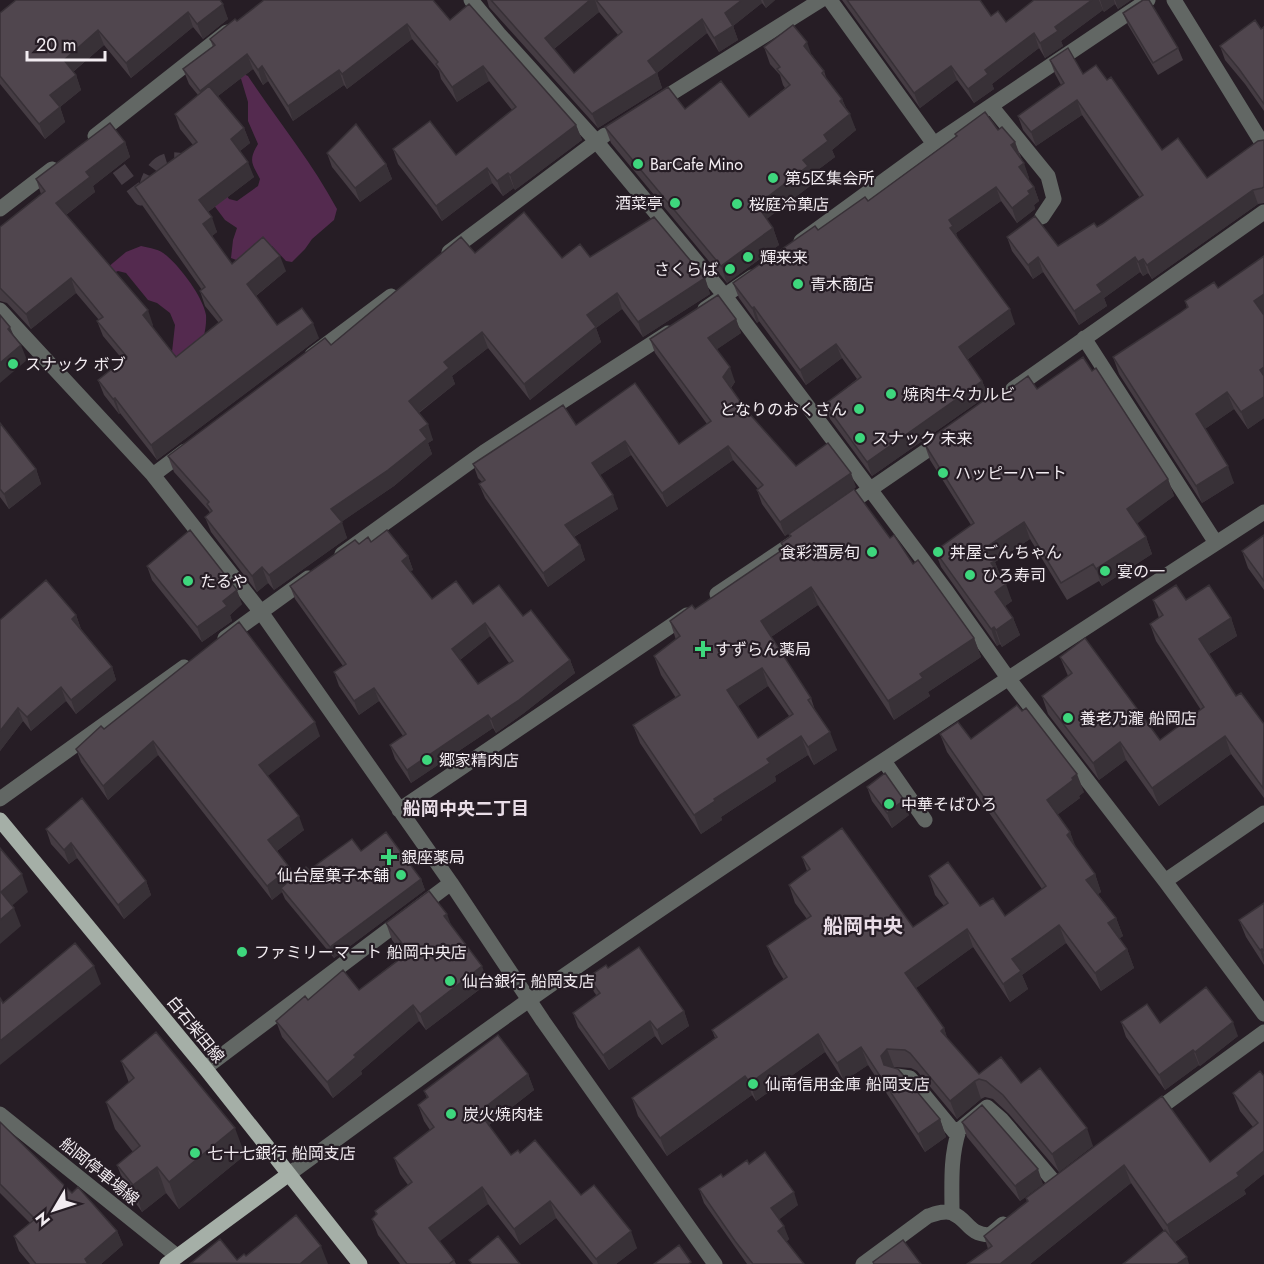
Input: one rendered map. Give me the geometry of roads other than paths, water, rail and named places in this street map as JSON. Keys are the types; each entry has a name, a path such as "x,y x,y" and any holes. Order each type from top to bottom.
{"main road":[{"name":"白石柴田線","path":"0,820 205,1068 360,1264"},
{"path":"172,1260 289,1174"}],"street":[{"path":"471,0 596,141 725,296 1008,678 1165,881 1264,1014"},
{"path":"645,110 821,0"},
{"path":"830,0 934,144"},
{"path":"792,248 934,144 1148,0"},
{"path":"1174,0 1264,146"},
{"path":"85,143 240,21"},
{"path":"991,106 1048,176 1054,199 1042,217"},
{"path":"439,260 596,141 616,129"},
{"path":"0,209 66,158"},
{"path":"997,400 1264,212"},
{"path":"213,646 484,452 725,296 763,268"},
{"path":"300,364 402,288"},
{"path":"0,310 153,475 261,612 715,1264"},
{"path":"1084,338 1216,543"},
{"path":"831,517 958,428"},
{"path":"153,475 199,440"},
{"path":"289,1174 530,1000 1008,678 1264,512"},
{"path":"399,810 811,530"},
{"path":"0,799 194,660"},
{"path":"884,761 925,820"},
{"path":"1165,881 1264,813"},
{"path":"205,1068 451,883"},
{"path":"1141,1122 1264,1032"},
{"path":"897,1076 910,1078 957,1135"},
{"path":"952,1213 952,1154 957,1135 959,1130 987,1107 1002,1120 1056,1184"},
{"name":"船岡停車場線","path":"0,1114 172,1260"},
{"path":"863,1264 928,1216 940,1212 952,1213 978,1234 990,1234 1019,1211"}],"tunnel":[{"path":"105,150 141,198 145,194 152,173 160,164 170,160 184,161"}],"place":[{"name":"BarCafe Mino","path":"638,164"},
{"name":"第５区集会所","path":"773,178"},
{"name":"酒菜亭","path":"675,203"},
{"name":"桜庭冷菓店","path":"737,204"},
{"name":"輝来来","path":"748,257"},
{"name":"さくらば","path":"730,269"},
{"name":"青木商店","path":"798,284"},
{"name":"スナック ボブ","path":"13,364"},
{"name":"焼肉牛々カルビ","path":"891,394"},
{"name":"となりのおくさん","path":"859,409"},
{"name":"スナック 未来","path":"860,438"},
{"name":"ハッピーハート","path":"943,473"},
{"name":"食彩酒房旬","path":"872,552"},
{"name":"丼屋ごんちゃん","path":"938,552"},
{"name":"宴の一","path":"1105,571"},
{"name":"ひろ寿司","path":"970,575"},
{"name":"たるや","path":"188,581"},
{"name":"すずらん薬局","path":"703,649"},
{"name":"養老乃瀧 船岡店","path":"1068,718"},
{"name":"郷家精肉店","path":"427,760"},
{"name":"中華そばひろ","path":"889,804"},
{"name":"銀座薬局","path":"389,857"},
{"name":"仙台屋菓子本舗","path":"401,875"},
{"name":"ファミリーマート 船岡中央店","path":"242,952"},
{"name":"仙台銀行 船岡支店","path":"450,981"},
{"name":"仙南信用金庫 船岡支店","path":"753,1084"},
{"name":"炭火焼肉桂","path":"451,1114"},
{"name":"七十七銀行 船岡支店","path":"195,1153"}],"district":[{"name":"船岡中央二丁目","path":"466,809"},
{"name":"船岡中央","path":"863,926"}]}
